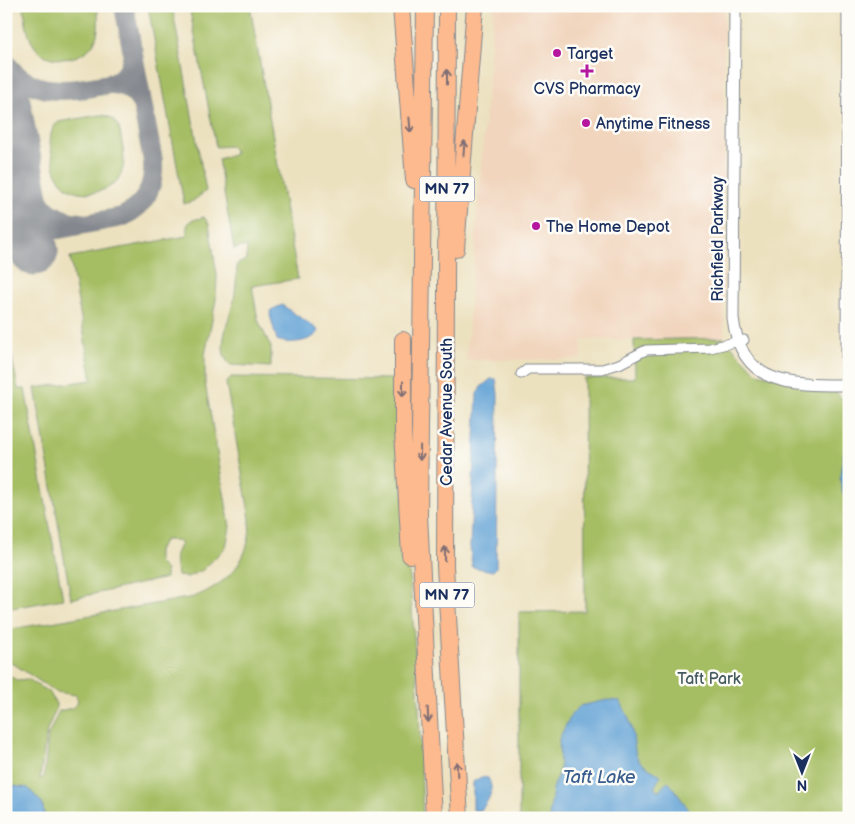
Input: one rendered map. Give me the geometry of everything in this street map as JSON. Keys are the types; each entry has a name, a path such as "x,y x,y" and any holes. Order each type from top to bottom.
{"highway":[{"path":"401,6 413,161 421,370"},
{"name":"Cedar Avenue South","path":"425,6 419,515 426,689 434,818"},
{"name":"Cedar Avenue South","path":"447,6 445,566 460,818"},
{"path":"447,371 475,6"},
{"path":"403,340 405,492 417,637 426,689"},
{"path":"427,818 429,742"}],"street":[{"name":"Richfield Parkway","path":"735,6 732,318 741,341 758,359 781,374 795,378 848,380"},
{"name":"Richfield Parkway","path":"741,341 742,6"},
{"path":"847,6 848,380"},
{"path":"521,374 528,368 602,368 619,364 646,350 710,348 741,341"}],"shaded area":[{"path":"494,6 724,6 724,338 582,340 581,359 466,360"}],"green space":[{"path":"23,6 97,6 98,28 94,43 78,56 62,59 47,56 40,52 32,43 28,33"},
{"path":"148,6 172,6 206,191 193,201 184,204"},
{"path":"189,6 250,6 298,279 252,286 258,320 271,347 271,367 231,365 223,352 223,343 235,295 237,264 246,260 247,246 234,249 218,159 233,155 235,151 230,146 216,147"},
{"path":"99,115 113,119 119,128 124,164 121,174 110,187 84,193 68,188 58,177 51,150 51,133 58,122"},
{"path":"204,217 209,224 217,275 216,300 205,355 205,383 230,527 226,547 203,570 187,577 177,576 175,556 181,543 176,540 165,540 158,550 158,562 166,570 166,578 71,599 35,388 92,380 70,257 187,236 187,226 190,221"},
{"path":"6,327 18,389 25,389 63,599 12,608 6,608"},
{"name":"Taft Park","path":"724,338 757,373 833,389 849,406 849,818 519,818 519,612 585,611 584,378 635,378 634,340"},
{"path":"231,377 395,379 419,704 423,818 45,818 42,803 28,788 6,785 6,673 16,680 28,679 50,693 56,704 56,709 47,730 40,779 44,777 48,735 59,711 72,708 78,702 76,695 56,692 6,659 6,630 194,597 228,577 242,558 247,546 250,519 226,383"}],"water":[{"path":"282,305 317,329 318,333 310,339 299,342 282,342 277,340 270,315 271,310"},
{"path":"491,379 496,379 498,394 496,568 493,571 472,567 470,546 477,394 481,387"},
{"path":"849,448 849,505 842,490 840,478 845,449"},
{"name":"Taft Lake","path":"607,700 620,701 630,722 636,753 640,762 661,775 654,788 659,791 668,781 695,818 549,818 553,789 560,768 559,739 571,715 580,706"},
{"path":"481,777 488,778 491,791 481,810 473,810 473,782"},
{"path":"6,785 28,788 42,803 45,818 6,818"}],"taxiway":[{"path":"6,239 122,217 137,207 147,194 152,179 153,161 124,6"},
{"path":"133,51 131,62 126,72 119,79 109,84 120,85 129,89 143,106"},
{"path":"6,63 16,75 28,82 53,90 81,89 109,84"},
{"path":"6,219 16,197 19,172 36,199 50,213 59,218 81,223"}],"runway":[{"path":"6,102 34,251"}],"place":[{"name":"Target","path":"557,53"},
{"name":"CVS Pharmacy","path":"587,71"},
{"name":"Anytime Fitness","path":"586,123"},
{"name":"The Home Depot","path":"536,226"}]}
